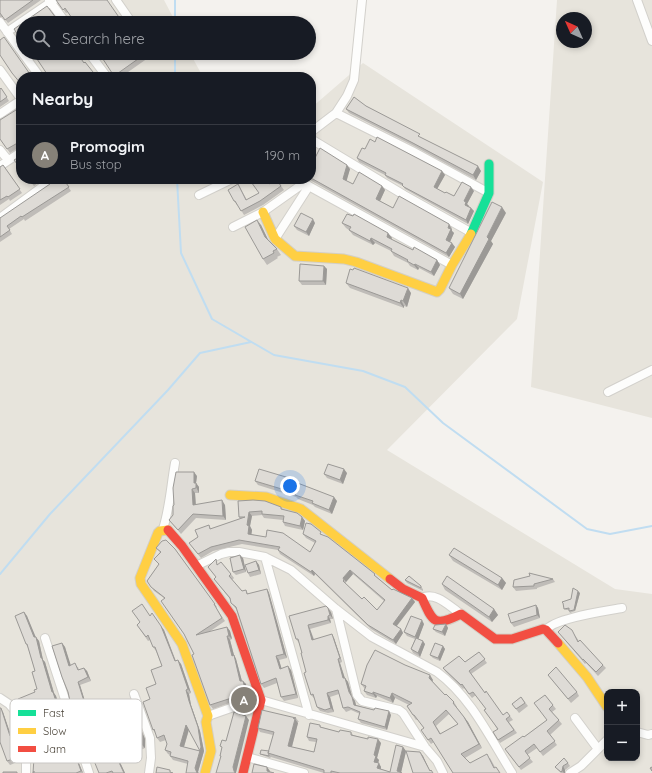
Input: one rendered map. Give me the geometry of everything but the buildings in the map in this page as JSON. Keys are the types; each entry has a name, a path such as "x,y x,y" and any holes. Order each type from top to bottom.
{"street":[{"path":"116,0 127,16"},
{"path":"316,128 336,113 348,96 354,80 362,0"},
{"path":"637,0 652,41"},
{"path":"30,16 51,1 61,16"},
{"path":"0,22 16,44"},
{"path":"7,32 16,26"},
{"path":"28,60 36,72"},
{"path":"94,60 103,72"},
{"path":"0,70 16,93"},
{"path":"0,114 16,103"},
{"path":"336,113 412,151 489,193"},
{"path":"316,142 404,195 472,233"},
{"path":"0,150 8,160"},
{"path":"0,166 16,155"},
{"path":"263,212 275,239 295,256 344,259 356,262 437,292 472,233 489,193 489,164"},
{"path":"0,218 46,184"},
{"path":"199,195 222,184"},
{"path":"306,185 452,265"},
{"path":"233,227 263,212 306,185"},
{"path":"275,239 306,185"},
{"path":"608,392 652,370"},
{"path":"163,530 168,513 175,463"},
{"path":"230,495 266,497 301,509 403,589 422,598 429,614 434,620 441,622 461,614"},
{"path":"206,773 212,751 206,722 208,716 182,644 141,584 140,578 158,533 167,529 182,546 232,616 261,700 243,773"},
{"path":"196,566 221,554 228,552 239,552 265,558 291,570 336,609 377,641 437,672 444,678 475,713 512,773"},
{"path":"265,558 309,715"},
{"path":"422,598 427,595 436,597 495,639 512,639 546,630 548,626 558,622 622,608"},
{"path":"336,609 357,695 362,701 399,710 424,747 437,761 443,773"},
{"path":"546,630 587,678 604,703"},
{"path":"45,638 65,699"},
{"path":"134,694 136,699"},
{"path":"0,698 10,705"},
{"path":"208,716 245,703 261,700 424,747"},
{"path":"142,716 150,738 151,758 149,773"},
{"path":"575,718 598,749"},
{"path":"640,733 648,735 652,734"},
{"path":"570,773 581,766 604,743"},
{"path":"247,757 304,773"},
{"path":"86,763 89,773"}],"shaded area":[{"path":"0,0 164,0 172,16 16,16 16,60 194,60 200,72 16,72 16,184 316,184 316,104 363,63 543,182 517,319 387,450 615,589 652,594 652,773 0,773"},
{"path":"557,0 652,0 652,418 531,387 556,15 556,48 592,48 592,12 556,12"}],"waterway":[{"path":"175,0 175,16"},
{"path":"175,60 175,72"},
{"path":"177,184 181,253 212,319 274,355 363,371 405,387 443,423 587,529 610,534 652,526"},
{"path":"0,574 50,514 168,390 200,353 251,342"}],"traffic: fast":[{"path":"471,234 489,193 489,164"}],"traffic: slow":[{"path":"263,212 275,239 295,256 344,259 356,262 437,292 471,234"},
{"path":"230,495 266,497 301,509 390,579"},
{"path":"168,530 160,531 158,533 140,578 141,584 182,644 208,716 206,722 211,751 205,773"},
{"path":"558,643 587,677 604,702"}],"traffic: jam":[{"path":"168,530 182,546 232,616 261,700 243,773"},
{"path":"390,579 403,589 422,598 429,613 436,620 445,620 461,614 495,639 512,639 543,629 546,630 558,643"}],"place":[{"name":"Promogim","path":"244,700"}]}
